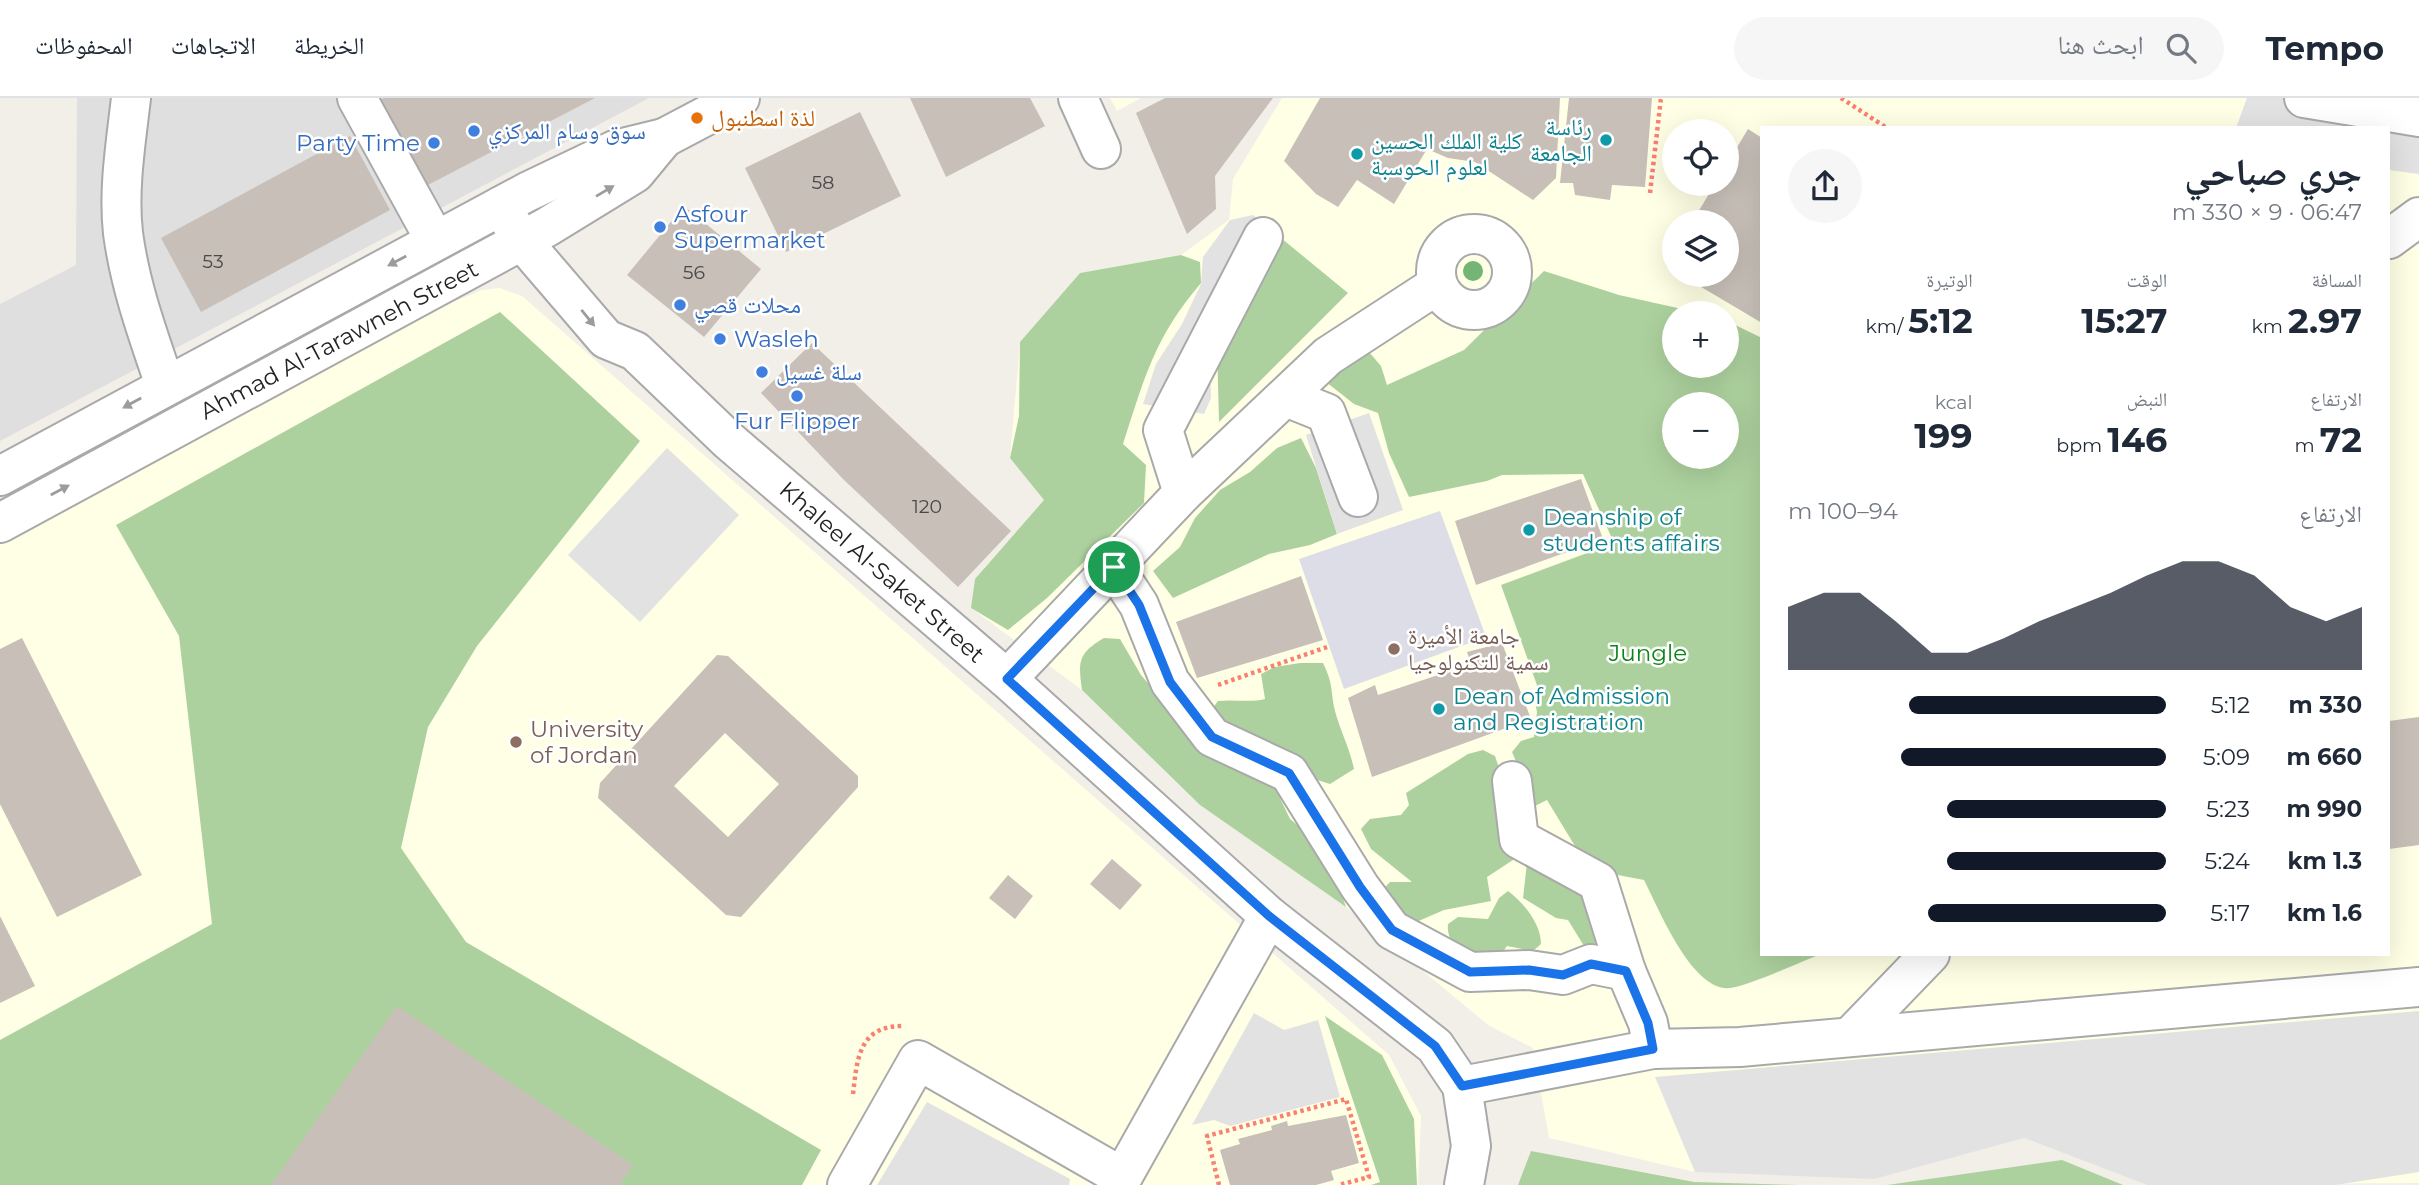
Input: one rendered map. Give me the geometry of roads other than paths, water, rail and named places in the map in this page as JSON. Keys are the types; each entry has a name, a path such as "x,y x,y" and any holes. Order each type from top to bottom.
{"street":[{"path":"131,98 124,162 123,231 134,293 165,385"},
{"path":"357,98 435,240"},
{"name":"Ahmad Al-Tarawneh Street","path":"0,475 514,199 615,150 664,138 740,98"},
{"path":"1078,98 1101,149"},
{"path":"2304,98 2402,109"},
{"name":"Ahmad Al-Tarawneh Street","path":"0,523 535,234 635,173 664,138"},
{"name":"Khaleel Al-Saket Street","path":"514,199 606,339 635,351 729,441 1007,679 1269,916 1435,1046 1462,1086 1471,1146 1464,1185"},
{"path":"2390,238 2419,217"},
{"path":"1183,493 1163,430 1263,237"},
{"path":"1007,679 1183,493 1328,356 1437,285"},
{"path":"1286,397 1326,412 1358,498"},
{"path":"1114,567 1139,605 1170,682 1212,737 1289,773 1360,887 1392,930 1470,972 1529,970 1563,975 1591,964 1626,971"},
{"path":"1512,781 1519,839 1598,882 1626,971 1648,1023 1653,1049"},
{"path":"847,1185 918,1060 1120,1181 1269,916"},
{"path":"1851,1036 1928,956"},
{"path":"1462,1086 1653,1049 1740,1047 2419,987"}],"place":[{"name":"لذة اسطنبول","path":"697,118"},
{"name":"سوق وسام المركزي","path":"474,131"},
{"name":"رئاسة الجامعة","path":"1606,140"},
{"name":"Party Time","path":"434,143"},
{"name":"كلية الملك الحسين لعلوم الحوسبة","path":"1357,154"},
{"name":"Asfour Supermarket","path":"660,227"},
{"name":"محلات قصي","path":"680,305"},
{"name":"Wasleh","path":"720,339"},
{"name":"سلة غسيل","path":"762,372"},
{"name":"Fur Flipper","path":"797,396"},
{"name":"Deanship of students affairs","path":"1529,530"},
{"name":"جامعة الأميرة سمية للتكنولوجيا","path":"1394,649"},
{"name":"Dean of Admission and Registration","path":"1439,709"},
{"name":"University of Jordan","path":"516,742"}],"park label":[{"name":"Jungle","path":"1648,653"}]}
